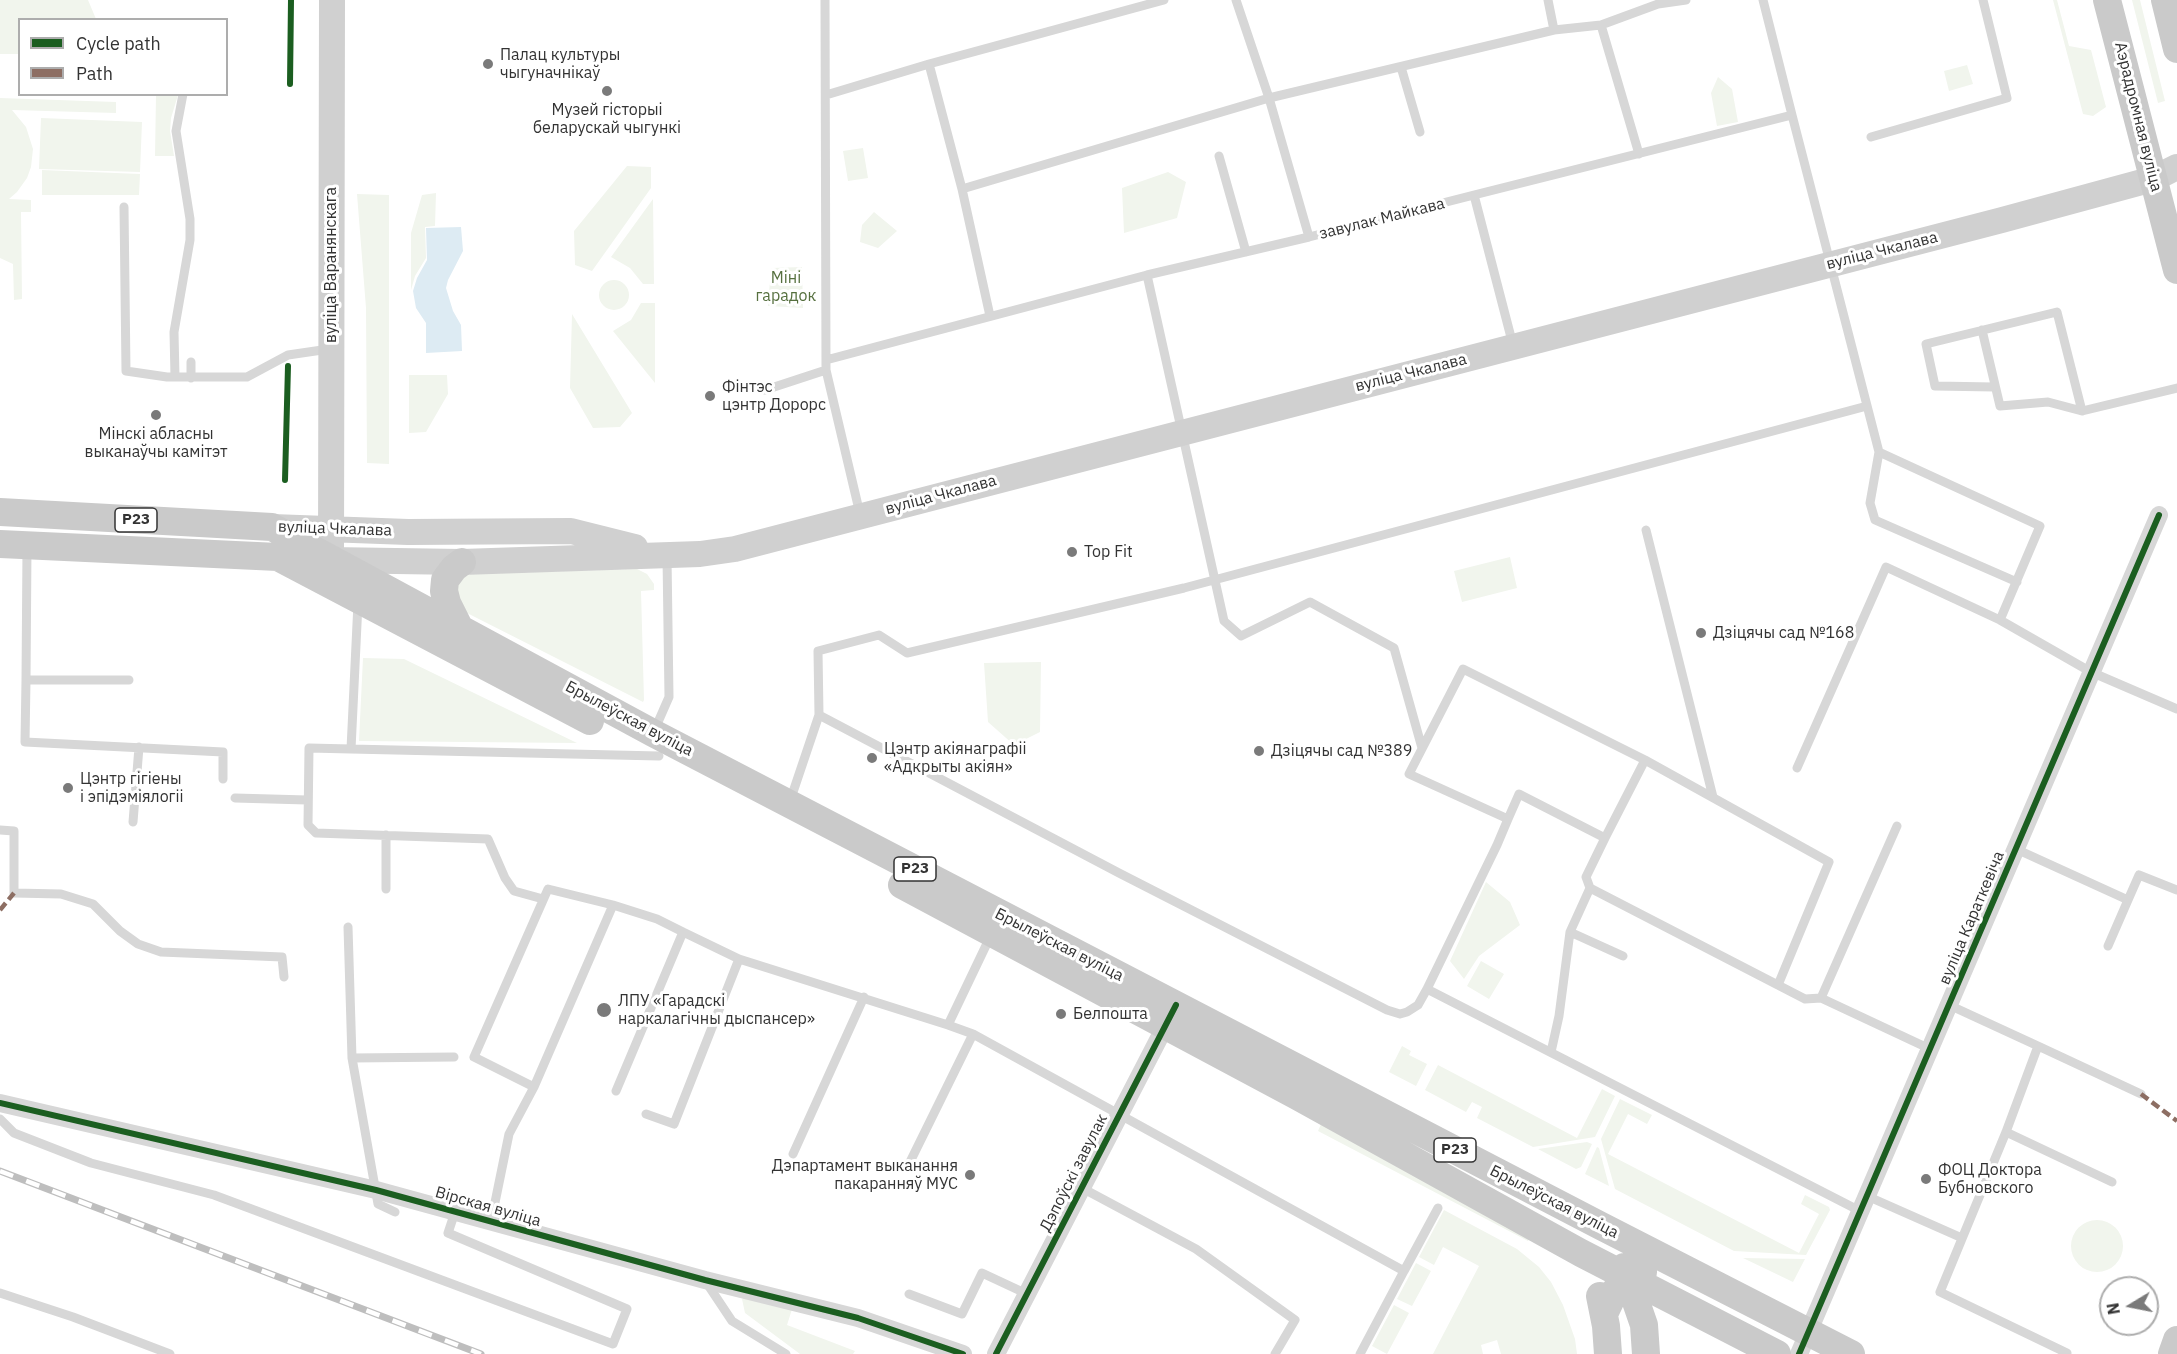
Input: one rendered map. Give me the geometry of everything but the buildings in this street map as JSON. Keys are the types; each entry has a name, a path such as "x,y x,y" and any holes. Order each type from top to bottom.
{"main road":[{"name":"вуліца Варанянскага","path":"331,560 332,0"},
{"name":"Аэрадромная вуліца","path":"2107,0 2169,175 2177,270"},
{"path":"2165,0 2175,38"},
{"name":"вуліца Чкалава","path":"14,544 331,560 462,562 700,554 735,549 2169,175"},
{"name":"вуліца Чкалава","path":"0,512 330,530 571,531 667,554"},
{"name":"Брылеўская вуліца","path":"272,527 459,627 656,745 992,933 1171,1016 1601,1226 1693,1273 1804,1343 1851,1354"},
{"name":"Брылеўская вуліца","path":"278,557 358,601 656,745 789,804 1171,1016 1581,1253 1777,1354"},
{"path":"459,627 447,603 444,591 445,580 462,562"},
{"path":"1601,1226 1618,1253 1628,1276 1644,1325 1646,1354"},
{"path":"1581,1253 1596,1280 1604,1314 1608,1354"},
{"path":"1604,1314 1615,1291 1628,1276 1657,1271 1693,1273"},
{"path":"1644,1325 1647,1314 1653,1309 1670,1303 1682,1304"},
{"path":"2172,1354 2177,1341"}],"street":[{"name":"вуліца Караткевіча","path":"1804,1343 2159,515"},
{"name":"Дэпоўскі завулак","path":"996,1354 1171,1016"},
{"name":"Вірская вуліца","path":"0,1103 377,1197 455,1212 705,1280 858,1318 963,1354"}],"lane":[{"path":"825,0 826,365 860,517"},
{"path":"826,95 929,64 1164,0"},
{"name":"завулак Майкава","path":"1236,0 1269,98 1309,237 1792,115"},
{"path":"1548,0 1554,30"},
{"path":"962,189 1269,98 1554,30 1601,25 1665,2 1686,0"},
{"path":"1763,0 1879,452 1870,503 1875,520 2017,582"},
{"path":"1871,137 2007,98 1983,0"},
{"path":"1601,25 1639,154"},
{"path":"929,64 962,189 990,316"},
{"path":"1401,67 1420,132"},
{"path":"175,377 174,332 190,240 187,199 176,137 177,118 182,96"},
{"path":"1219,156 1246,252"},
{"path":"1474,195 1514,346"},
{"path":"124,207 126,371 190,378 246,377 288,355 331,348"},
{"path":"765,390 826,365 990,316 1147,275 1309,237"},
{"path":"1147,275 1224,621 1241,636 1310,602 1394,648 1422,748"},
{"path":"1994,387 1935,386 1926,344 2056,312 2082,411"},
{"path":"1982,330 2000,406 2048,402 2082,411 2177,387"},
{"path":"190,378 191,362"},
{"path":"789,804 819,714 818,651 879,635 907,653 1215,579 1867,406"},
{"path":"1879,452 2040,526 2000,620"},
{"path":"1646,530 1713,797"},
{"path":"14,544 26,680 25,742 223,752 223,779"},
{"path":"543,899 514,891 505,878 488,839 316,833 308,825 309,748 656,745 669,697 667,554"},
{"path":"1797,768 1886,567 2000,620 2091,672 2177,709"},
{"path":"351,749 358,601"},
{"path":"1508,819 1409,774 1463,669 1645,760 1829,862 1778,985"},
{"path":"26,680 129,681"},
{"path":"819,714 1119,873 1387,1010 1400,1014 1418,1005 1427,989 1519,794 1605,838"},
{"path":"133,822 138,747"},
{"path":"1645,760 1586,877 1590,888 1805,999 1821,998 1930,1049"},
{"path":"235,798 307,800"},
{"path":"1821,998 1898,826"},
{"path":"0,830 14,831 14,893 61,894 93,904 120,931 138,944 161,952 282,957 284,977"},
{"path":"386,835 386,889"},
{"path":"2016,849 2128,900"},
{"path":"2108,946 2139,875 2177,890"},
{"path":"1551,1052 1559,1016 1570,932 1590,888"},
{"path":"534,1088 474,1057 548,889 613,905 657,920 740,959 864,997 973,1034 1404,1271"},
{"path":"491,1222 509,1134 534,1088 613,905"},
{"path":"348,927 352,1058 377,1197 395,1212"},
{"path":"616,1091 683,932"},
{"path":"1570,932 1623,956"},
{"path":"948,1025 992,933"},
{"path":"646,1114 674,1124 740,959"},
{"path":"1427,989 1551,1052 1864,1203 1962,1239"},
{"path":"793,1154 864,997"},
{"path":"1949,1005 2141,1094"},
{"path":"909,1164 973,1034"},
{"path":"2037,1046 2006,1132 1941,1292 2067,1353"},
{"path":"352,1058 454,1057"},
{"path":"0,1119 14,1133 91,1163 214,1195 613,1344 627,1309 448,1233 455,1212"},
{"path":"2006,1132 2112,1182"},
{"path":"1082,1188 1196,1249 1295,1320 1275,1354"},
{"path":"1360,1354 1438,1208"},
{"path":"909,1294 962,1314 982,1273 1027,1294"},
{"path":"705,1280 732,1321 786,1354"},
{"path":"0,1293 73,1317 170,1354"}],"green space":[{"path":"0,0 88,0 96,18 18,18 18,54 0,54"},
{"path":"2053,0 2057,0 2069,46 2091,50 2106,107 2093,116 2083,114"},
{"path":"2132,0 2140,0 2165,101 2158,103"},
{"path":"1967,65 1973,84 1949,91 1944,71"},
{"path":"1718,77 1732,89 1738,122 1717,126 1711,93"},
{"path":"156,96 178,96 171,118 170,131 174,156 155,156"},
{"path":"0,98 116,102 116,113 12,110 26,127 33,149 27,178 9,199 31,200 31,212 21,212 22,299 14,300 13,264 0,258"},
{"path":"41,118 142,122 140,172 39,169"},
{"path":"863,148 868,178 848,181 843,151"},
{"path":"627,166 651,167 651,188 592,271 575,265 574,231"},
{"path":"42,170 140,174 139,195 42,195"},
{"path":"1168,172 1186,182 1177,218 1124,233 1122,188"},
{"path":"436,193 435,226 425,227 426,258 415,276 411,290 411,233 422,195"},
{"path":"357,194 389,195 389,464 367,463 366,308"},
{"path":"653,199 654,284 643,284 630,268 611,257"},
{"path":"874,212 897,231 878,248 860,242 862,225"},
{"name":"Міні гарадок","path":"802,267 803,308 768,306 771,268"},
{"path":"614,280 625,284 629,295 625,306 614,310 603,306 599,295 603,284"},
{"path":"641,303 655,303 655,383 613,331 631,320"},
{"path":"572,314 632,413 620,427 593,428 570,388"},
{"path":"409,375 447,375 448,394 426,432 409,433"},
{"path":"1510,557 1517,588 1462,602 1454,571"},
{"path":"637,569 647,574 654,584 654,590 641,591 643,702 465,612 460,605 457,583 463,576 471,574"},
{"path":"363,658 404,659 577,743 359,741"},
{"path":"1041,662 1040,732 1014,745 988,722 984,663"},
{"path":"1486,882 1510,902 1520,925 1479,956 1464,979 1450,961"},
{"path":"1481,961 1504,974 1489,999 1467,986"},
{"path":"1402,1046 1411,1051 1409,1055 1427,1064 1416,1086 1389,1072"},
{"path":"1438,1065 1577,1138 1602,1089 1615,1096 1595,1137 1533,1147 1477,1118 1482,1107 1472,1102 1466,1112 1425,1090"},
{"path":"1620,1099 1652,1115 1647,1124 1628,1114 1608,1154 1799,1253 1819,1214 1801,1204 1805,1195 1829,1207 1830,1210 1806,1255 1734,1251 1615,1189 1601,1139"},
{"path":"1321,1124 1533,1234 1528,1241 1318,1131"},
{"path":"1587,1142 1592,1144 1581,1167 1576,1169 1538,1149"},
{"path":"1597,1147 1599,1148 1609,1186 1585,1174"},
{"path":"1444,1210 1517,1249 1539,1267 1551,1282 1563,1305 1575,1339 1577,1354 1501,1354 1497,1340 1481,1345 1483,1354 1433,1354 1479,1266 1443,1247 1434,1265 1419,1257"},
{"path":"2097,1220 2107,1222 2115,1228 2121,1236 2123,1246 2121,1256 2115,1264 2107,1270 2097,1272 2087,1270 2079,1264 2073,1256 2071,1246 2073,1236 2079,1228 2087,1222"},
{"path":"1743,1258 1805,1259 1793,1282"},
{"path":"1416,1263 1431,1271 1412,1306 1397,1299"},
{"path":"747,1296 793,1306 787,1325 855,1351 853,1354 800,1354 745,1313 742,1299"},
{"path":"1394,1305 1409,1313 1387,1354 1372,1346"}],"shaded area":[{"path":"461,227 463,251 446,288 453,311 461,325 462,351 426,353 426,323 416,308 413,291 427,260 426,228"}],"railway":[{"path":"0,1171 481,1354"}],"marked path":[{"path":"0,910 14,893"},
{"path":"2141,1094 2177,1121"}],"cycle path":[{"path":"290,84 291,0"},
{"path":"285,480 288,366"},
{"path":"1799,1354 2159,515"},
{"path":"996,1354 1176,1005"},
{"path":"0,1103 376,1190 705,1280 858,1318 963,1354"}],"place":[{"name":"Палац культуры чыгуначнікаў","path":"488,64"},
{"name":"Музей гісторыі беларускай чыгункі","path":"607,91"},
{"name":"Фінтэс цэнтр Дорорс","path":"710,396"},
{"name":"Мінскі абласны выканаўчы камітэт","path":"156,415"},
{"name":"Top Fit","path":"1072,552"},
{"name":"Дзіцячы сад №168","path":"1701,633"},
{"name":"Дзіцячы сад №389","path":"1259,751"},
{"name":"Цэнтр акіянаграфіі «Адкрыты акіян»","path":"872,758"},
{"name":"Цэнтр гігіены і эпідэміялогіі","path":"68,788"},
{"name":"ЛПУ «Гарадскі наркалагічны дыспансер»","path":"604,1010"},
{"name":"Белпошта","path":"1061,1014"},
{"name":"Дэпартамент выканання пакаранняў МУС","path":"970,1175"},
{"name":"ФОЦ Доктора Бубновского","path":"1926,1179"}]}
